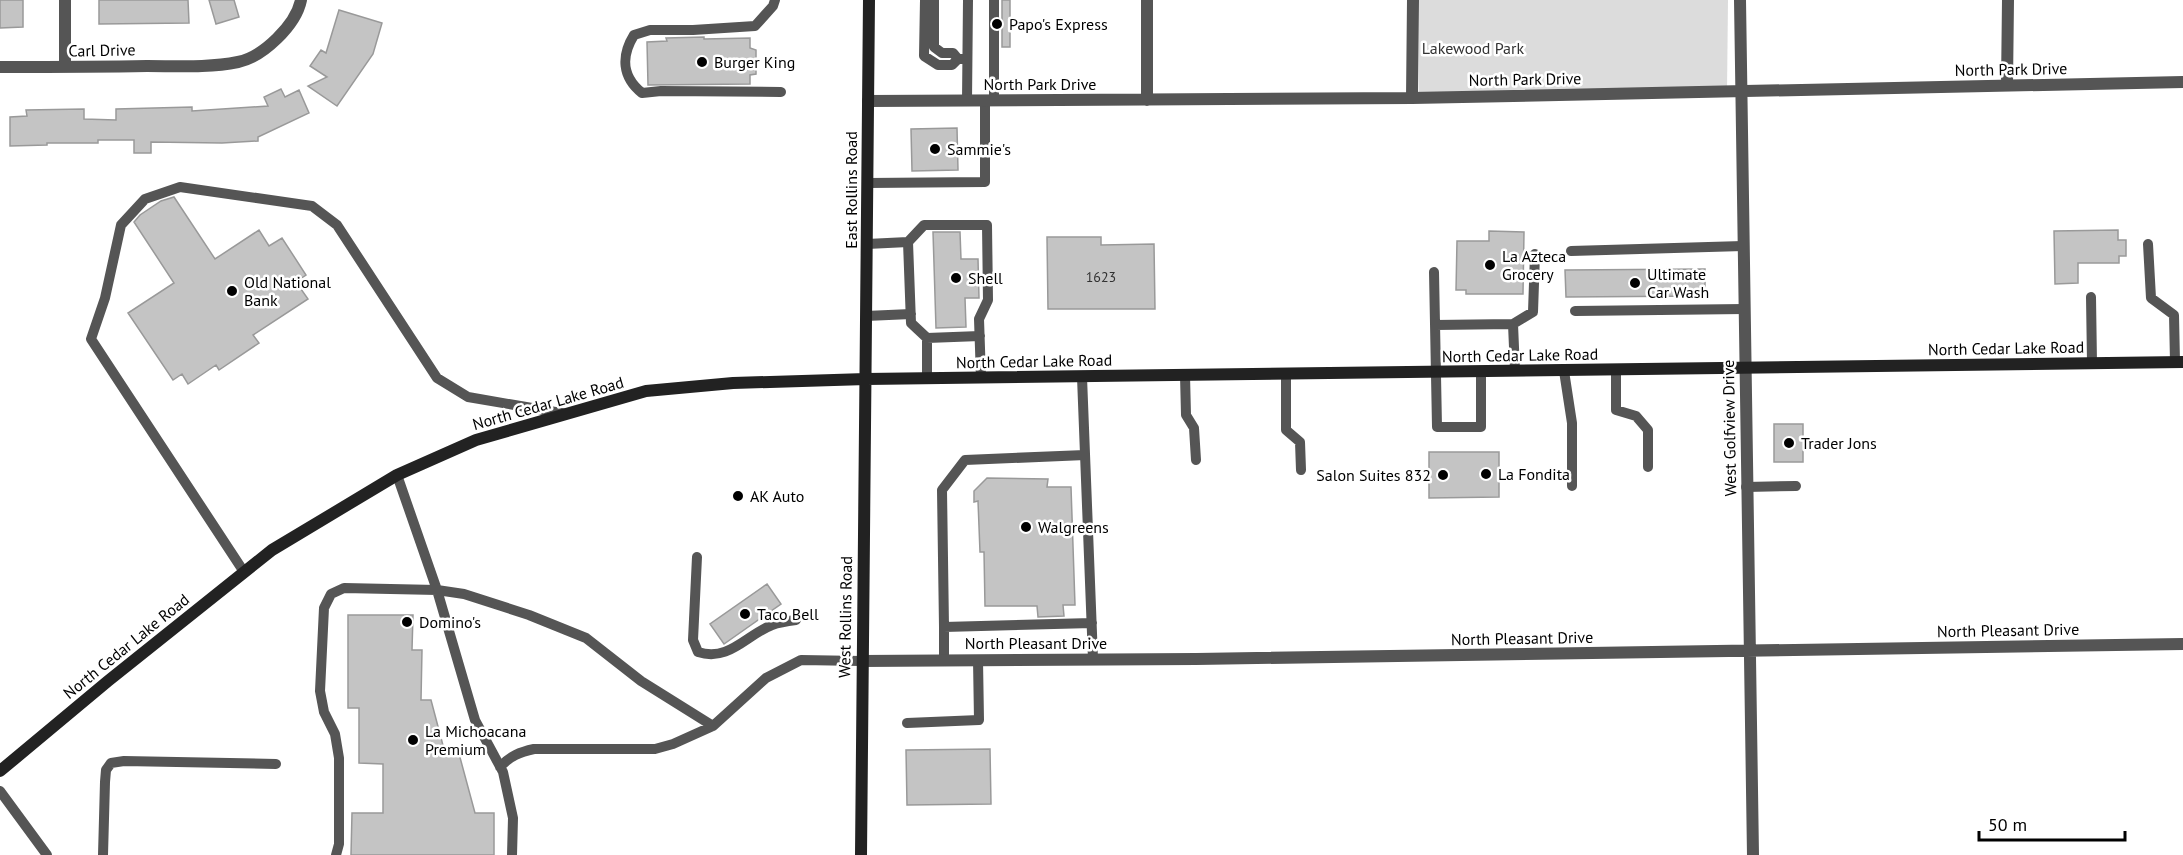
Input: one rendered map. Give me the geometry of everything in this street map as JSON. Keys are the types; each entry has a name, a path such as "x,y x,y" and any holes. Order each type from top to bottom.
{"main road":[{"name":"East Rollins Road","path":"866,379 869,0"},
{"name":"North Cedar Lake Road","path":"0,771 108,681 273,550 397,475 476,440 646,391 733,383 866,379 2179,362"},
{"name":"West Rollins Road","path":"861,855 861,661 866,379"}],"street":[{"path":"65,0 65,67"},
{"name":"Carl Drive","path":"0,67 240,62 267,47 283,33 299,10 300,0"},
{"path":"1147,0 1147,100"},
{"path":"1412,98 1413,0"},
{"name":"West Golfview Drive","path":"1740,0 1753,855"},
{"path":"2007,85 2008,0"},
{"name":"North Park Drive","path":"868,101 1412,98 2183,82"},
{"name":"North Pleasant Drive","path":"861,661 2183,644"}],"lane":[{"path":"775,0 773,6 755,26 650,30 634,35 627,47 625,60 631,84 642,93 661,91 781,92"},
{"path":"925,0 924,56 938,64 952,64 963,59"},
{"path":"934,0 934,46 942,53 953,53 963,59"},
{"path":"967,101 963,59 968,44 968,0"},
{"path":"868,183 985,182 994,0"},
{"path":"244,572 91,339 105,298 121,225 145,199 180,187 312,206 337,225 437,378 468,397 568,414"},
{"path":"980,336 927,338 911,323 908,243 924,225 987,225 988,300 979,320 980,336 981,378"},
{"path":"867,244 908,243"},
{"path":"2148,243 2151,298 2174,315 2179,362"},
{"path":"1570,251 1743,246"},
{"path":"1435,325 1513,324 1533,312 1534,254"},
{"path":"1434,272 1437,427 1481,427 1481,372"},
{"path":"2091,297 2092,363"},
{"path":"1575,311 1744,309"},
{"path":"866,316 911,314"},
{"path":"1513,324 1515,371"},
{"path":"927,338 927,379"},
{"path":"1564,370 1572,423 1572,486"},
{"path":"1616,370 1616,410 1636,416 1648,430 1648,467"},
{"path":"1286,374 1286,430 1300,442 1301,470"},
{"path":"1185,375 1186,415 1194,428 1196,460"},
{"path":"1082,377 1093,659"},
{"path":"944,660 942,490 965,460 1085,455"},
{"path":"397,475 436,590 475,720 503,772 513,818 512,855"},
{"path":"1746,487 1796,486"},
{"path":"696,557 693,640 698,652 708,655 720,654 741,645 772,625 796,620"},
{"path":"336,855 339,844 339,758 320,691 324,608 332,594 344,588 436,590 464,594 529,615 586,638 641,681 713,726"},
{"path":"944,627 1092,623"},
{"path":"500,767 506,760 518,753 534,749 654,749 673,744 713,726 766,678 801,660 861,661"},
{"path":"907,723 979,720 978,660"},
{"path":"103,855 106,770 111,763 124,760 276,764"},
{"path":"0,791 47,855"}],"green space":[{"name":"Lakewood Park","path":"1419,0 1728,0 1727,91 1419,98"}],"building":[{"path":"0,0 23,0 23,27 0,28"},
{"path":"99,0 188,0 189,23 99,24"},
{"path":"209,0 234,0 239,17 216,24"},
{"path":"1002,0 1010,0 1010,47 1002,47"},
{"path":"339,10 382,23 373,54 337,106 308,86 327,77 310,66 321,50 326,53"},
{"name":"Burger King","path":"704,37 704,39 750,38 750,48 756,50 756,74 750,75 750,84 648,85 647,42 667,41 666,38"},
{"path":"281,89 285,97 299,90 309,113 258,137 258,141 151,142 151,153 134,153 134,140 10,146 10,117 27,116 26,110 84,109 84,119 116,120 116,109 192,107 192,111 268,106 264,97"},
{"name":"Sammie's","path":"957,128 958,170 912,171 911,129"},
{"name":"Old National Bank","path":"174,197 215,259 259,230 269,246 282,238 306,275 296,282 308,299 253,335 259,343 219,370 216,365 188,384 182,374 173,380 128,313 174,283 134,222 140,215 161,201"},
{"path":"2118,230 2118,240 2126,240 2126,256 2119,256 2119,263 2078,263 2078,283 2055,284 2054,231"},
{"name":"La Azteca Grocery","path":"1489,231 1524,232 1523,294 1466,294 1466,290 1456,290 1457,241 1489,241"},
{"name":"Shell","path":"933,232 960,232 961,259 978,259 979,298 965,298 966,327 936,328"},
{"path":"1047,237 1101,237 1101,245 1154,244 1155,309 1048,309"},
{"name":"Ultimate Car Wash","path":"1705,269 1705,296 1566,297 1565,270"},
{"name":"Trader Jons","path":"1774,424 1803,424 1803,462 1774,462"},
{"path":"1429,452 1499,452 1499,497 1429,498"},
{"name":"Walgreens","path":"987,478 1048,479 1047,487 1071,487 1075,605 1063,605 1064,616 1038,617 1037,606 985,606 984,552 980,552 978,501 974,502 974,491"},
{"name":"Taco Bell","path":"767,584 781,604 724,644 710,624"},
{"path":"348,615 413,615 412,650 422,650 421,700 431,700 445,753 458,750 475,813 494,813 494,855 351,855 352,813 383,813 383,764 359,763 359,708 348,708"},
{"path":"990,749 991,804 907,805 906,750"}],"place":[{"name":"Papo's Express","path":"997,24"},
{"name":"Burger King","path":"702,62"},
{"name":"Sammie's","path":"935,149"},
{"name":"La Azteca Grocery","path":"1490,265"},
{"name":"Shell","path":"956,278"},
{"name":"Ultimate Car Wash","path":"1635,283"},
{"name":"Old National Bank","path":"232,291"},
{"name":"Trader Jons","path":"1789,443"},
{"name":"La Fondita","path":"1486,474"},
{"name":"Salon Suites 832","path":"1443,475"},
{"name":"AK Auto","path":"738,496"},
{"name":"Walgreens","path":"1026,527"},
{"name":"Taco Bell","path":"745,614"},
{"name":"Domino's","path":"407,622"},
{"name":"La Michoacana Premium","path":"413,740"}]}
